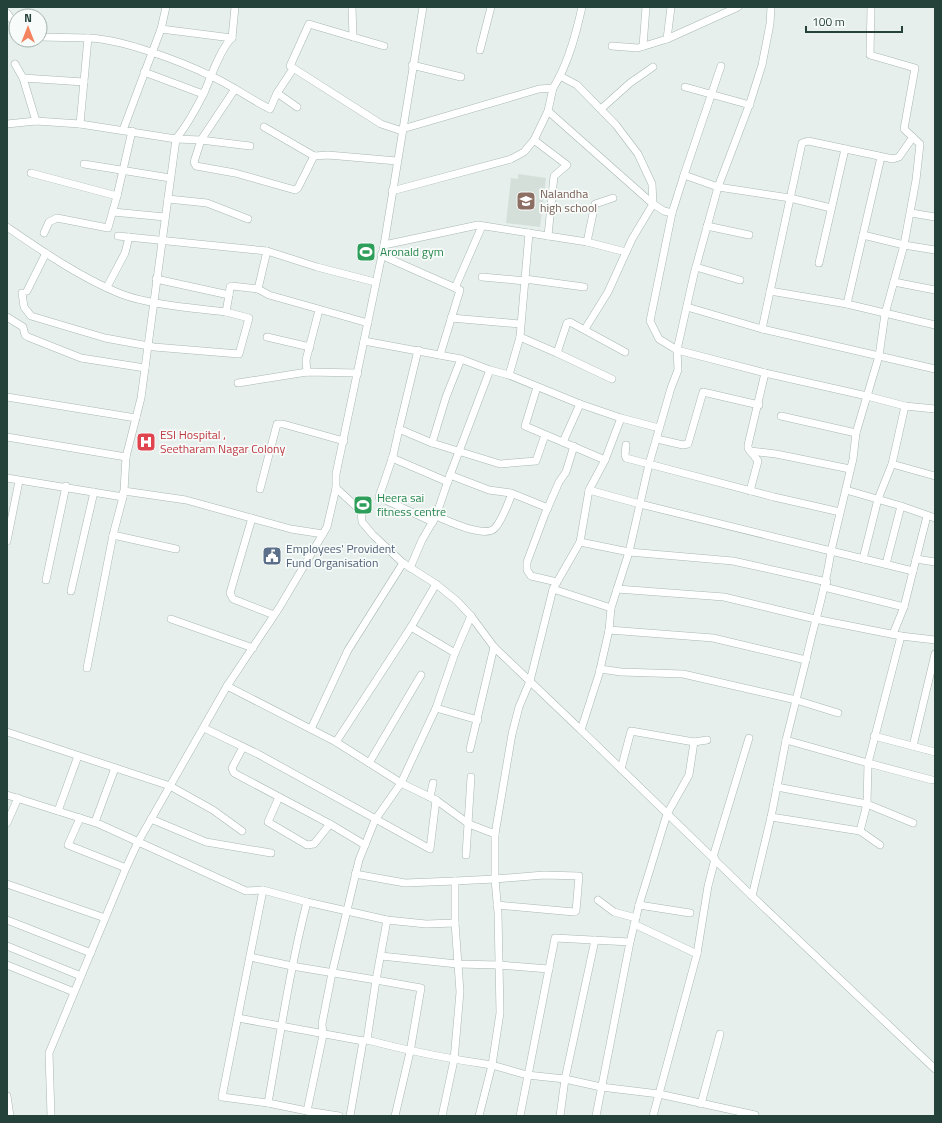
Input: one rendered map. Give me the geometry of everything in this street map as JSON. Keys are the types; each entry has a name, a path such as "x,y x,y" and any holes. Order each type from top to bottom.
{"street":[{"path":"123,130 162,28 166,7"},
{"path":"87,668 113,535 123,494 126,457 136,418 145,368 161,240 176,138 184,128 203,94 229,40 232,38 235,7"},
{"path":"352,7 353,37"},
{"path":"51,1116 49,1053 138,842 227,686 274,615 327,527 336,488 336,474 358,374 375,282 384,246 397,161 404,130 412,65 423,7"},
{"path":"480,50 491,7"},
{"path":"392,191 514,158 524,152 534,140 548,111 553,88 560,76 578,28 582,7"},
{"path":"643,46 646,7"},
{"path":"667,39 672,7"},
{"path":"612,46 636,48 667,39 738,7"},
{"path":"581,730 600,669 609,630 611,608 629,552 649,464 671,388 678,370 677,350 696,267 718,187 750,105 762,65 771,7"},
{"path":"752,896 778,787 786,740 815,619 826,584 831,551 846,490 856,433 879,356 885,314 911,213 920,144 904,129 916,68 870,55 871,7"},
{"path":"384,46 309,24 290,66 381,124 404,130 424,122 539,89 553,88"},
{"path":"162,28 232,38"},
{"path":"48,37 107,39 152,53 211,76 270,109 277,93 293,68"},
{"path":"80,124 88,38"},
{"path":"15,64 23,78 36,121"},
{"path":"412,65 461,77"},
{"path":"721,66 672,213 650,321 659,339 677,350 765,373 905,406 935,410"},
{"path":"601,109 630,83 653,67"},
{"path":"144,72 203,94"},
{"path":"560,76 576,85 616,125 638,154 652,181 653,204 632,239 608,292 585,329"},
{"path":"23,78 84,82"},
{"path":"685,86 750,105"},
{"path":"235,89 201,140 194,162 196,166 235,173 293,190 298,188 314,156"},
{"path":"277,93 297,107"},
{"path":"548,111 653,204 664,211 672,213"},
{"path":"7,124 36,121 80,124 176,138 250,146"},
{"path":"264,127 314,156 352,156 397,161"},
{"path":"44,233 49,222 57,218 108,228 132,131"},
{"path":"762,329 790,198 804,142 893,159 899,157 912,137"},
{"path":"534,140 567,165 554,176 548,236"},
{"path":"819,263 845,149"},
{"path":"847,304 881,157"},
{"path":"84,164 170,178"},
{"path":"31,173 117,196"},
{"path":"684,175 718,187 790,198 831,208"},
{"path":"587,242 595,204 613,198"},
{"path":"168,199 207,203 248,219"},
{"path":"113,212 165,217"},
{"path":"911,213 935,217"},
{"path":"384,246 482,226 587,242 626,252"},
{"path":"455,288 482,226"},
{"path":"707,226 749,235"},
{"path":"7,227 46,253 121,294 153,301 226,312 249,318 239,354 147,346 105,338 31,316 24,307 24,292 46,253"},
{"path":"510,375 520,336 529,233"},
{"path":"863,235 935,250"},
{"path":"118,236 267,251 317,267 375,282"},
{"path":"107,287 125,253 129,237"},
{"path":"258,289 267,251"},
{"path":"381,255 460,290 440,355"},
{"path":"696,267 740,280"},
{"path":"482,277 526,280 584,287"},
{"path":"156,279 228,295"},
{"path":"894,282 935,290"},
{"path":"226,312 228,295 230,287 232,286 258,289 269,295 368,323"},
{"path":"770,291 847,304 935,325"},
{"path":"687,307 762,329 935,369"},
{"path":"307,372 306,360 319,310"},
{"path":"452,316 520,324"},
{"path":"7,317 23,327 25,335 28,337 82,358 145,368"},
{"path":"557,352 567,323 570,322 625,352"},
{"path":"266,336 310,346"},
{"path":"520,336 612,379"},
{"path":"364,341 461,359 490,370 510,375 580,404 621,418 659,428"},
{"path":"418,350 392,458 379,497 435,519 478,531 490,532 499,522 512,494"},
{"path":"432,443 446,397 461,359"},
{"path":"410,568 422,540 435,519 490,370"},
{"path":"238,383 307,372 358,374"},
{"path":"750,491 758,461 750,451 748,444 759,405 765,373"},
{"path":"537,387 525,426 605,460"},
{"path":"656,439 683,445 688,444 703,392 759,405"},
{"path":"7,397 136,418"},
{"path":"564,442 580,404"},
{"path":"863,559 878,499 892,464 905,406"},
{"path":"781,416 856,433"},
{"path":"479,1116 492,1065 500,1013 495,879 495,834 512,734 519,706 530,681 553,589 567,562 580,542 589,490 605,460 621,418"},
{"path":"260,489 275,426 277,424 283,424 344,441"},
{"path":"399,429 432,443 500,464 535,462 545,435"},
{"path":"7,437 126,457"},
{"path":"626,445 626,458 750,491 840,512"},
{"path":"557,582 531,576 527,570 528,562 548,508 559,482 566,472 574,446"},
{"path":"750,451 776,454 850,469"},
{"path":"392,458 449,478 489,490 512,494 548,508"},
{"path":"892,464 935,476"},
{"path":"7,478 20,481 66,486 94,492 186,500 291,529 323,534"},
{"path":"7,541 20,481"},
{"path":"46,580 66,486"},
{"path":"336,488 361,510 362,522 403,562 436,584 471,616 494,647 752,896 935,1069"},
{"path":"589,490 640,504 913,571"},
{"path":"846,490 901,506 935,518"},
{"path":"72,590 94,492"},
{"path":"886,564 901,506"},
{"path":"893,634 904,607 927,516"},
{"path":"252,518 230,593 233,599 274,615"},
{"path":"113,535 176,549"},
{"path":"580,542 629,552 733,561 826,584 904,607"},
{"path":"916,558 935,562"},
{"path":"311,729 348,650 403,562"},
{"path":"336,742 411,627 436,584"},
{"path":"553,589 611,608"},
{"path":"617,589 724,597 815,619 902,636 935,640"},
{"path":"307,1111 323,1035 322,1024 332,973 355,874 376,820 401,783 436,708 455,653 471,616"},
{"path":"171,619 253,648"},
{"path":"411,627 455,653"},
{"path":"609,630 713,638 806,660"},
{"path":"860,831 867,804 868,763 902,636"},
{"path":"470,748 478,720 494,647"},
{"path":"913,746 935,654"},
{"path":"600,669 620,672 683,674 796,700 838,713"},
{"path":"369,763 421,675"},
{"path":"227,686 336,742 401,783 433,799 468,824 495,834"},
{"path":"436,708 478,720"},
{"path":"204,728 243,747 430,849 433,783"},
{"path":"621,769 631,731 694,742 707,740"},
{"path":"7,732 170,786 212,810 242,831"},
{"path":"874,736 935,752"},
{"path":"653,1116 697,954 714,858 749,738"},
{"path":"786,740 932,780"},
{"path":"596,1116 630,942 639,905 667,814 689,775 694,742"},
{"path":"243,747 232,771 330,824 365,845"},
{"path":"58,811 78,756"},
{"path":"95,822 115,768"},
{"path":"466,855 471,777"},
{"path":"778,787 867,804 913,823"},
{"path":"7,794 95,822 246,891 263,890 307,902 387,920 426,924 455,923"},
{"path":"279,797 268,822 307,845 314,844 330,824"},
{"path":"7,823 18,798"},
{"path":"771,817 860,831 880,845"},
{"path":"80,818 68,845 126,868"},
{"path":"151,819 199,840 271,853"},
{"path":"355,874 405,883 544,875 578,876 580,878 575,912 497,905"},
{"path":"442,1116 454,1060 460,992 455,923 455,881"},
{"path":"7,884 105,918"},
{"path":"263,890 222,1097 268,1103 339,1116"},
{"path":"598,900 614,912 635,921 697,954"},
{"path":"268,1103 292,966 307,902"},
{"path":"639,905 690,913"},
{"path":"7,920 91,953"},
{"path":"350,1116 387,920"},
{"path":"520,1116 555,938 630,942"},
{"path":"560,1116 564,1079 595,940"},
{"path":"7,946 81,976"},
{"path":"381,956 458,964 499,965 548,969"},
{"path":"250,957 292,966 421,988 410,1052 395,1116"},
{"path":"7,965 74,992"},
{"path":"238,1018 282,1025 323,1035 365,1041 410,1052 492,1065 527,1075 564,1079 601,1087 659,1094 744,1114 755,1115"},
{"path":"701,1104 720,1034"},
{"path":"7,1096 10,1116"}],"shaded area":[{"name":"Nalandha high school","path":"518,174 546,178 540,227 506,223 511,178 518,179"}],"place":[{"name":"Nalandha high school","path":"526,201"},
{"name":"Aronald gym","path":"366,252"},
{"name":"ESI Hospital , Seetharam Nagar Colony","path":"146,442"},
{"name":"Heera sai fitness centre","path":"363,505"},
{"name":"Employees' Provident Fund Organisation","path":"272,556"}]}
